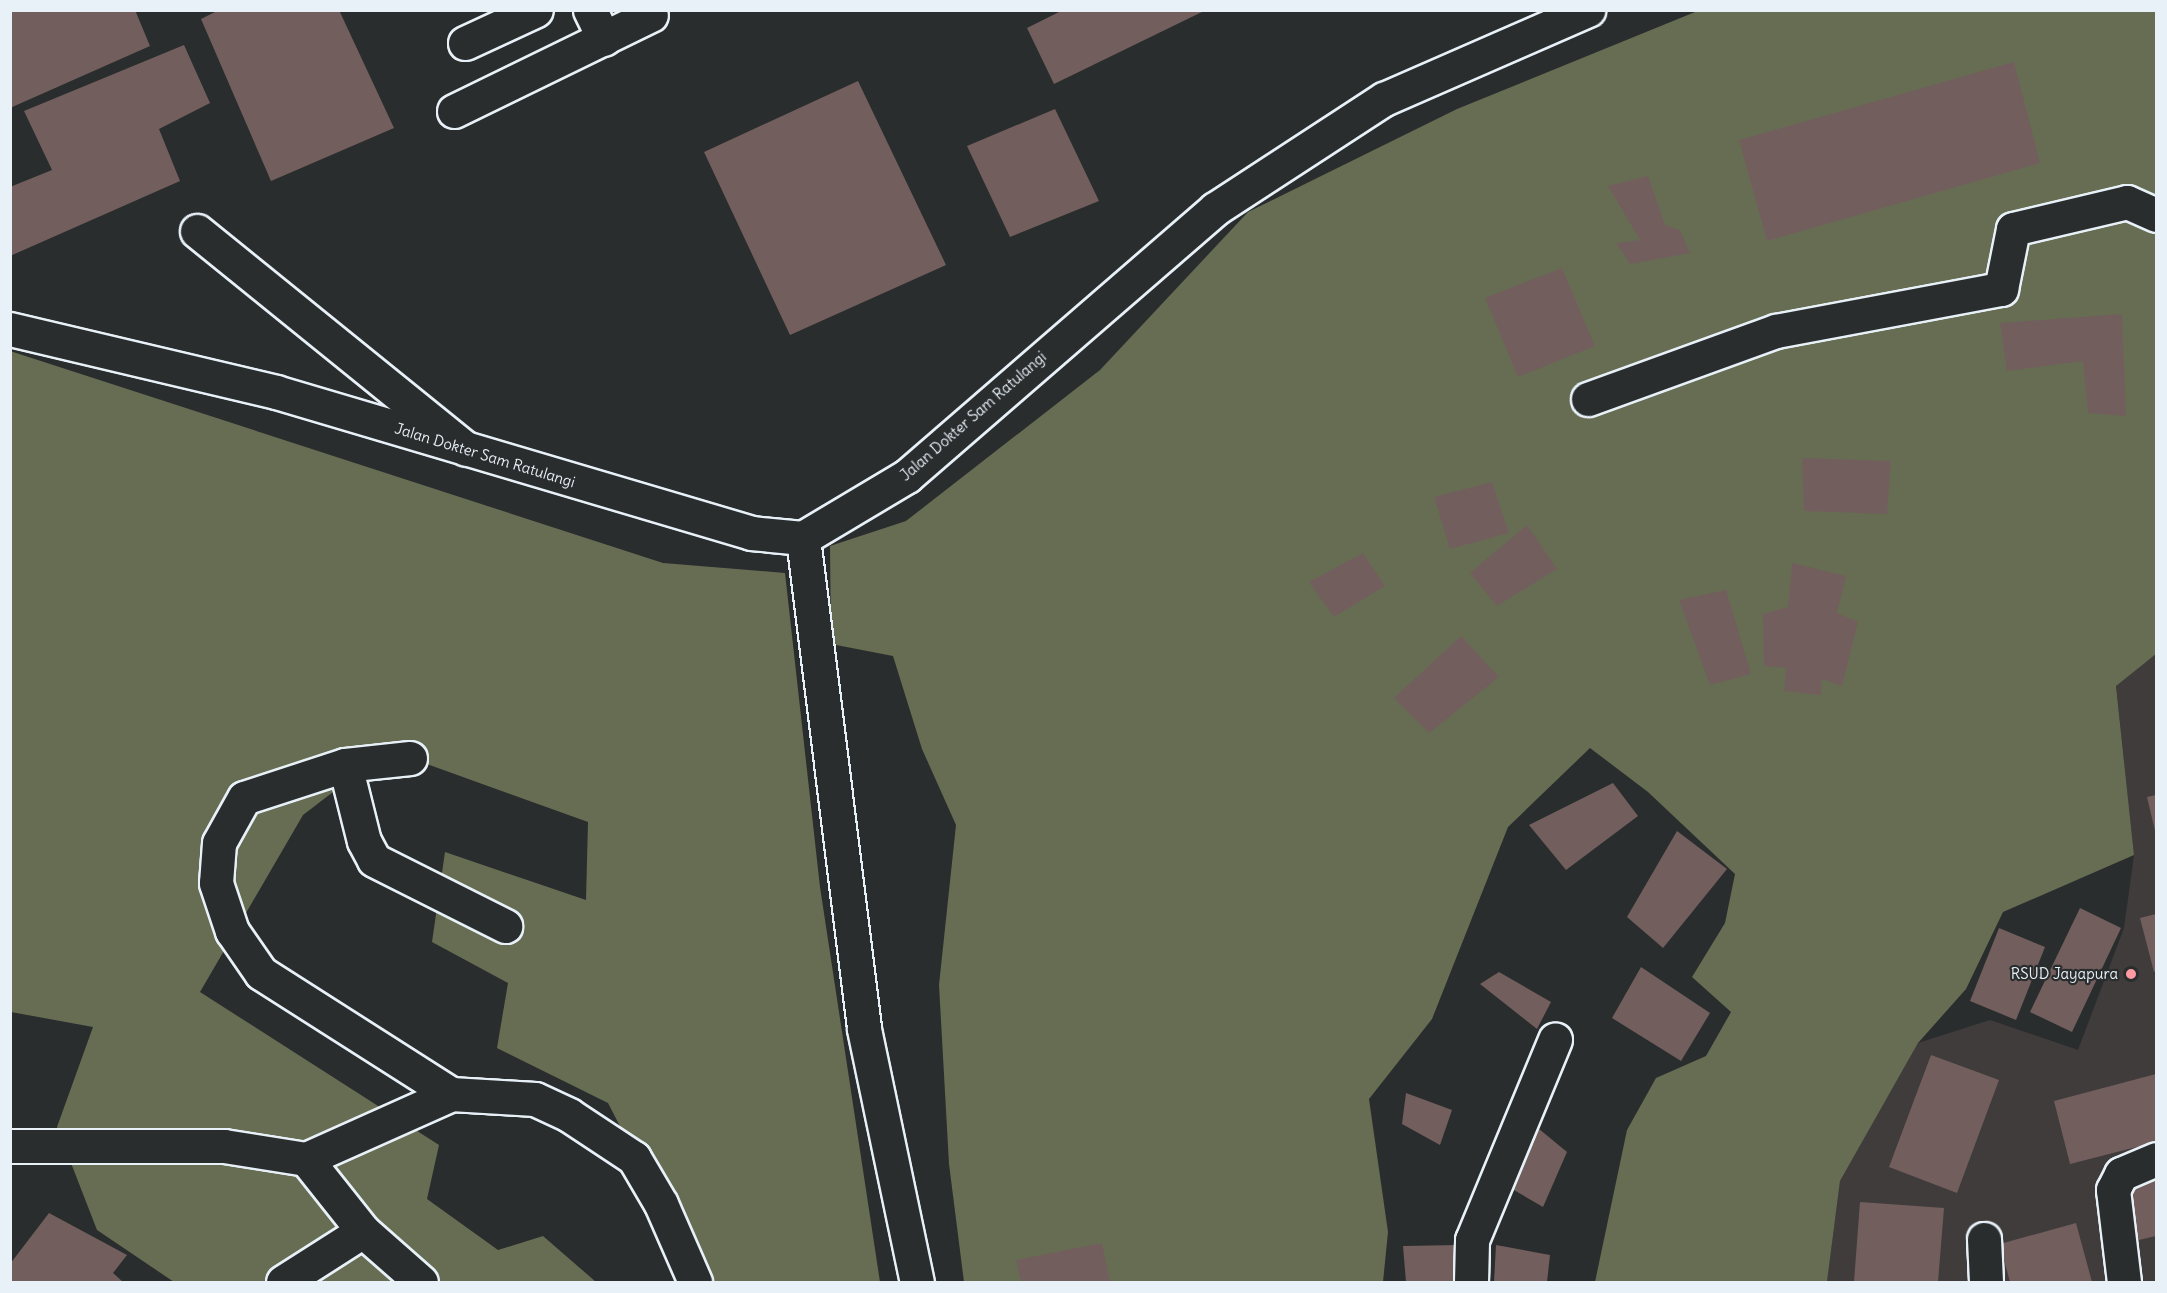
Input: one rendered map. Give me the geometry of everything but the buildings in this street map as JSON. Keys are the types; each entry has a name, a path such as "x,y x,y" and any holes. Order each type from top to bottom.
{"street":[{"path":"465,43 536,10"},
{"name":"Jalan Dokter Sam Ratulangi","path":"10,329 276,392 751,533 803,538 907,476 1215,209 1384,99 1588,10"},
{"path":"454,111 597,25 651,15"},
{"path":"1588,399 1776,331 2001,289 2013,229 2127,202 2157,215"},
{"path":"197,231 466,449"},
{"path":"803,538 864,1029 917,1282"},
{"path":"410,758 345,765 244,798 219,843 216,883 232,931 261,973 451,1094"},
{"path":"345,765 364,841 374,860 505,926"},
{"path":"1471,1282 1472,1240 1555,1040"},
{"path":"10,1146 224,1146 306,1159 451,1094 535,1099 569,1115 626,1152 661,1204 695,1282"},
{"path":"2124,1282 2113,1191 2121,1174 2157,1158"},
{"path":"306,1159 363,1231 421,1282"},
{"path":"283,1282 363,1231"},
{"path":"1984,1239 1986,1282"}],"shaded area":[{"name":"RSUD Jayapura","path":"2156,654 2156,1282 1827,1282 1840,1181 1918,1043 1990,1020 2078,1050 2124,928 2134,855 2116,685"}],"green space":[{"path":"1700,10 2156,11 2156,654 2116,686 2134,855 2003,912 1966,989 1918,1043 1840,1181 1827,1282 1595,1282 1627,1130 1656,1078 1706,1056 1731,1012 1692,977 1725,923 1735,874 1648,792 1590,748 1508,827 1432,1019 1369,1099 1388,1232 1383,1282 964,1282 949,1164 939,985 956,825 922,749 893,656 831,644 830,546 906,521 1100,370 1248,212 1457,109"},
{"path":"10,351 663,563 785,573 820,887 880,1282 693,1282 687,1256 608,1103 497,1048 508,983 432,942 445,852 586,900 588,822 388,750 303,815 200,992 439,1145 427,1199 498,1250 543,1236 596,1282 174,1282 97,1230 57,1127 93,1027 11,1012"}],"place":[{"name":"RSUD Jayapura","path":"2131,974"}]}
